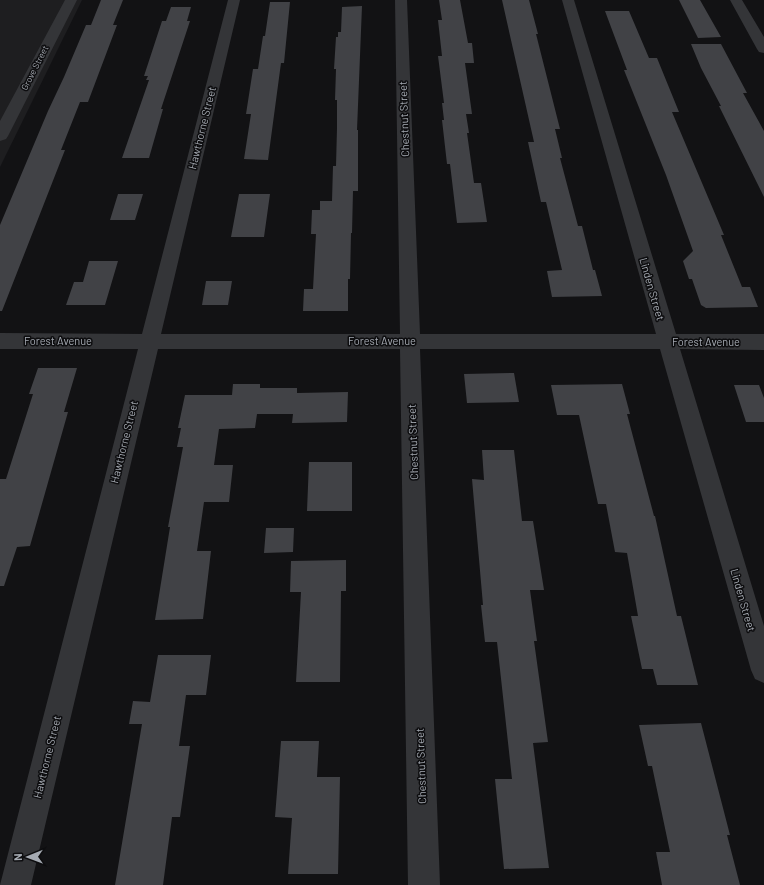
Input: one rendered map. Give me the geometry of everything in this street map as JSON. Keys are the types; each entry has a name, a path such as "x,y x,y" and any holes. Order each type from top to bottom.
{"street":[{"name":"Grove Street","path":"0,136 71,0"},
{"name":"Hawthorne Street","path":"15,885 234,0"},
{"name":"Chestnut Street","path":"400,0 424,885"},
{"name":"Linden Street","path":"568,0 764,670"},
{"path":"736,0 764,49"},
{"name":"Forest Avenue","path":"0,341 764,342"}],"shaded area":[{"path":"0,0 82,0 0,167"}],"building":[{"path":"101,0 123,0 113,25 117,25 88,102 80,102 61,150 65,150 2,311 0,311 0,225 86,25 91,25"},
{"path":"439,0 460,0 468,43 472,43 474,63 465,63 472,114 466,114 469,133 467,133 474,183 481,183 487,222 457,223 450,164 447,164 442,120 444,120 442,103 444,103 438,56 442,56 438,20 442,20"},
{"path":"502,0 529,0 560,129 555,129 562,158 560,158 578,226 582,226 593,270 595,270 602,296 552,297 547,271 562,270 546,202 541,202 528,142 534,142"},
{"path":"679,0 700,0 721,37 698,38"},
{"path":"270,2 290,2 284,63 281,63 268,160 244,159 251,114 246,114 253,69 258,69"},
{"path":"362,6 357,130 358,191 353,191 350,279 348,279 348,311 303,311 304,289 313,289 316,234 311,234 312,210 320,210 320,201 332,201 333,166 336,166 337,128 337,100 335,100 336,69 334,69 336,37 338,37 338,32 341,32 342,7"},
{"path":"171,7 191,7 187,21 190,21 161,109 163,109 149,158 122,158 149,80 146,80 148,76 144,76 162,21 166,21"},
{"path":"605,11 629,11 649,58 657,58 679,112 672,112 724,235 721,235 742,287 750,287 758,307 706,308 701,305 692,279 689,279 683,261 693,251 666,175 624,70 627,70"},
{"path":"691,44 721,44 747,93 743,93 764,131 764,197 719,106 721,106 701,68"},
{"path":"118,194 143,194 135,220 110,220"},
{"path":"239,194 270,194 264,237 231,237"},
{"path":"89,261 118,261 105,305 66,305 74,282 83,282"},
{"path":"206,281 232,281 228,305 202,305"},
{"path":"38,368 77,368 64,412 68,412 30,546 17,547 4,586 0,586 0,479 6,479 33,394 29,394"},
{"path":"514,373 519,402 467,403 464,374"},
{"path":"233,384 260,384 260,388 297,388 297,393 348,392 347,422 292,423 293,414 257,414 255,428 219,429 214,465 233,465 229,502 204,502 197,551 211,551 203,619 155,620 170,527 168,527 183,447 177,447 181,428 178,428 185,395 232,395"},
{"path":"622,384 630,414 627,414 655,516 677,616 681,616 698,685 657,685 653,669 642,669 631,616 638,616 627,553 615,552 606,504 598,504 579,415 557,415 551,385"},
{"path":"734,385 759,385 764,398 764,422 746,422"},
{"path":"482,450 514,450 522,521 533,521 544,590 530,590 537,641 534,641 548,742 533,743 549,868 504,869 495,779 512,779 497,642 485,642 481,605 483,605 472,479 484,480"},
{"path":"309,462 352,462 352,511 307,511"},
{"path":"266,528 294,528 293,552 264,553"},
{"path":"346,560 346,591 341,591 340,682 296,682 301,592 290,592 291,561"},
{"path":"158,655 211,655 206,695 186,695 179,746 190,746 180,817 172,817 163,885 115,885 142,724 129,724 133,701 150,702"},
{"path":"701,723 730,835 727,835 740,885 662,885 656,852 670,852 652,766 648,766 639,725"},
{"path":"281,741 319,741 317,777 340,777 338,874 288,874 292,818 275,817"}]}
